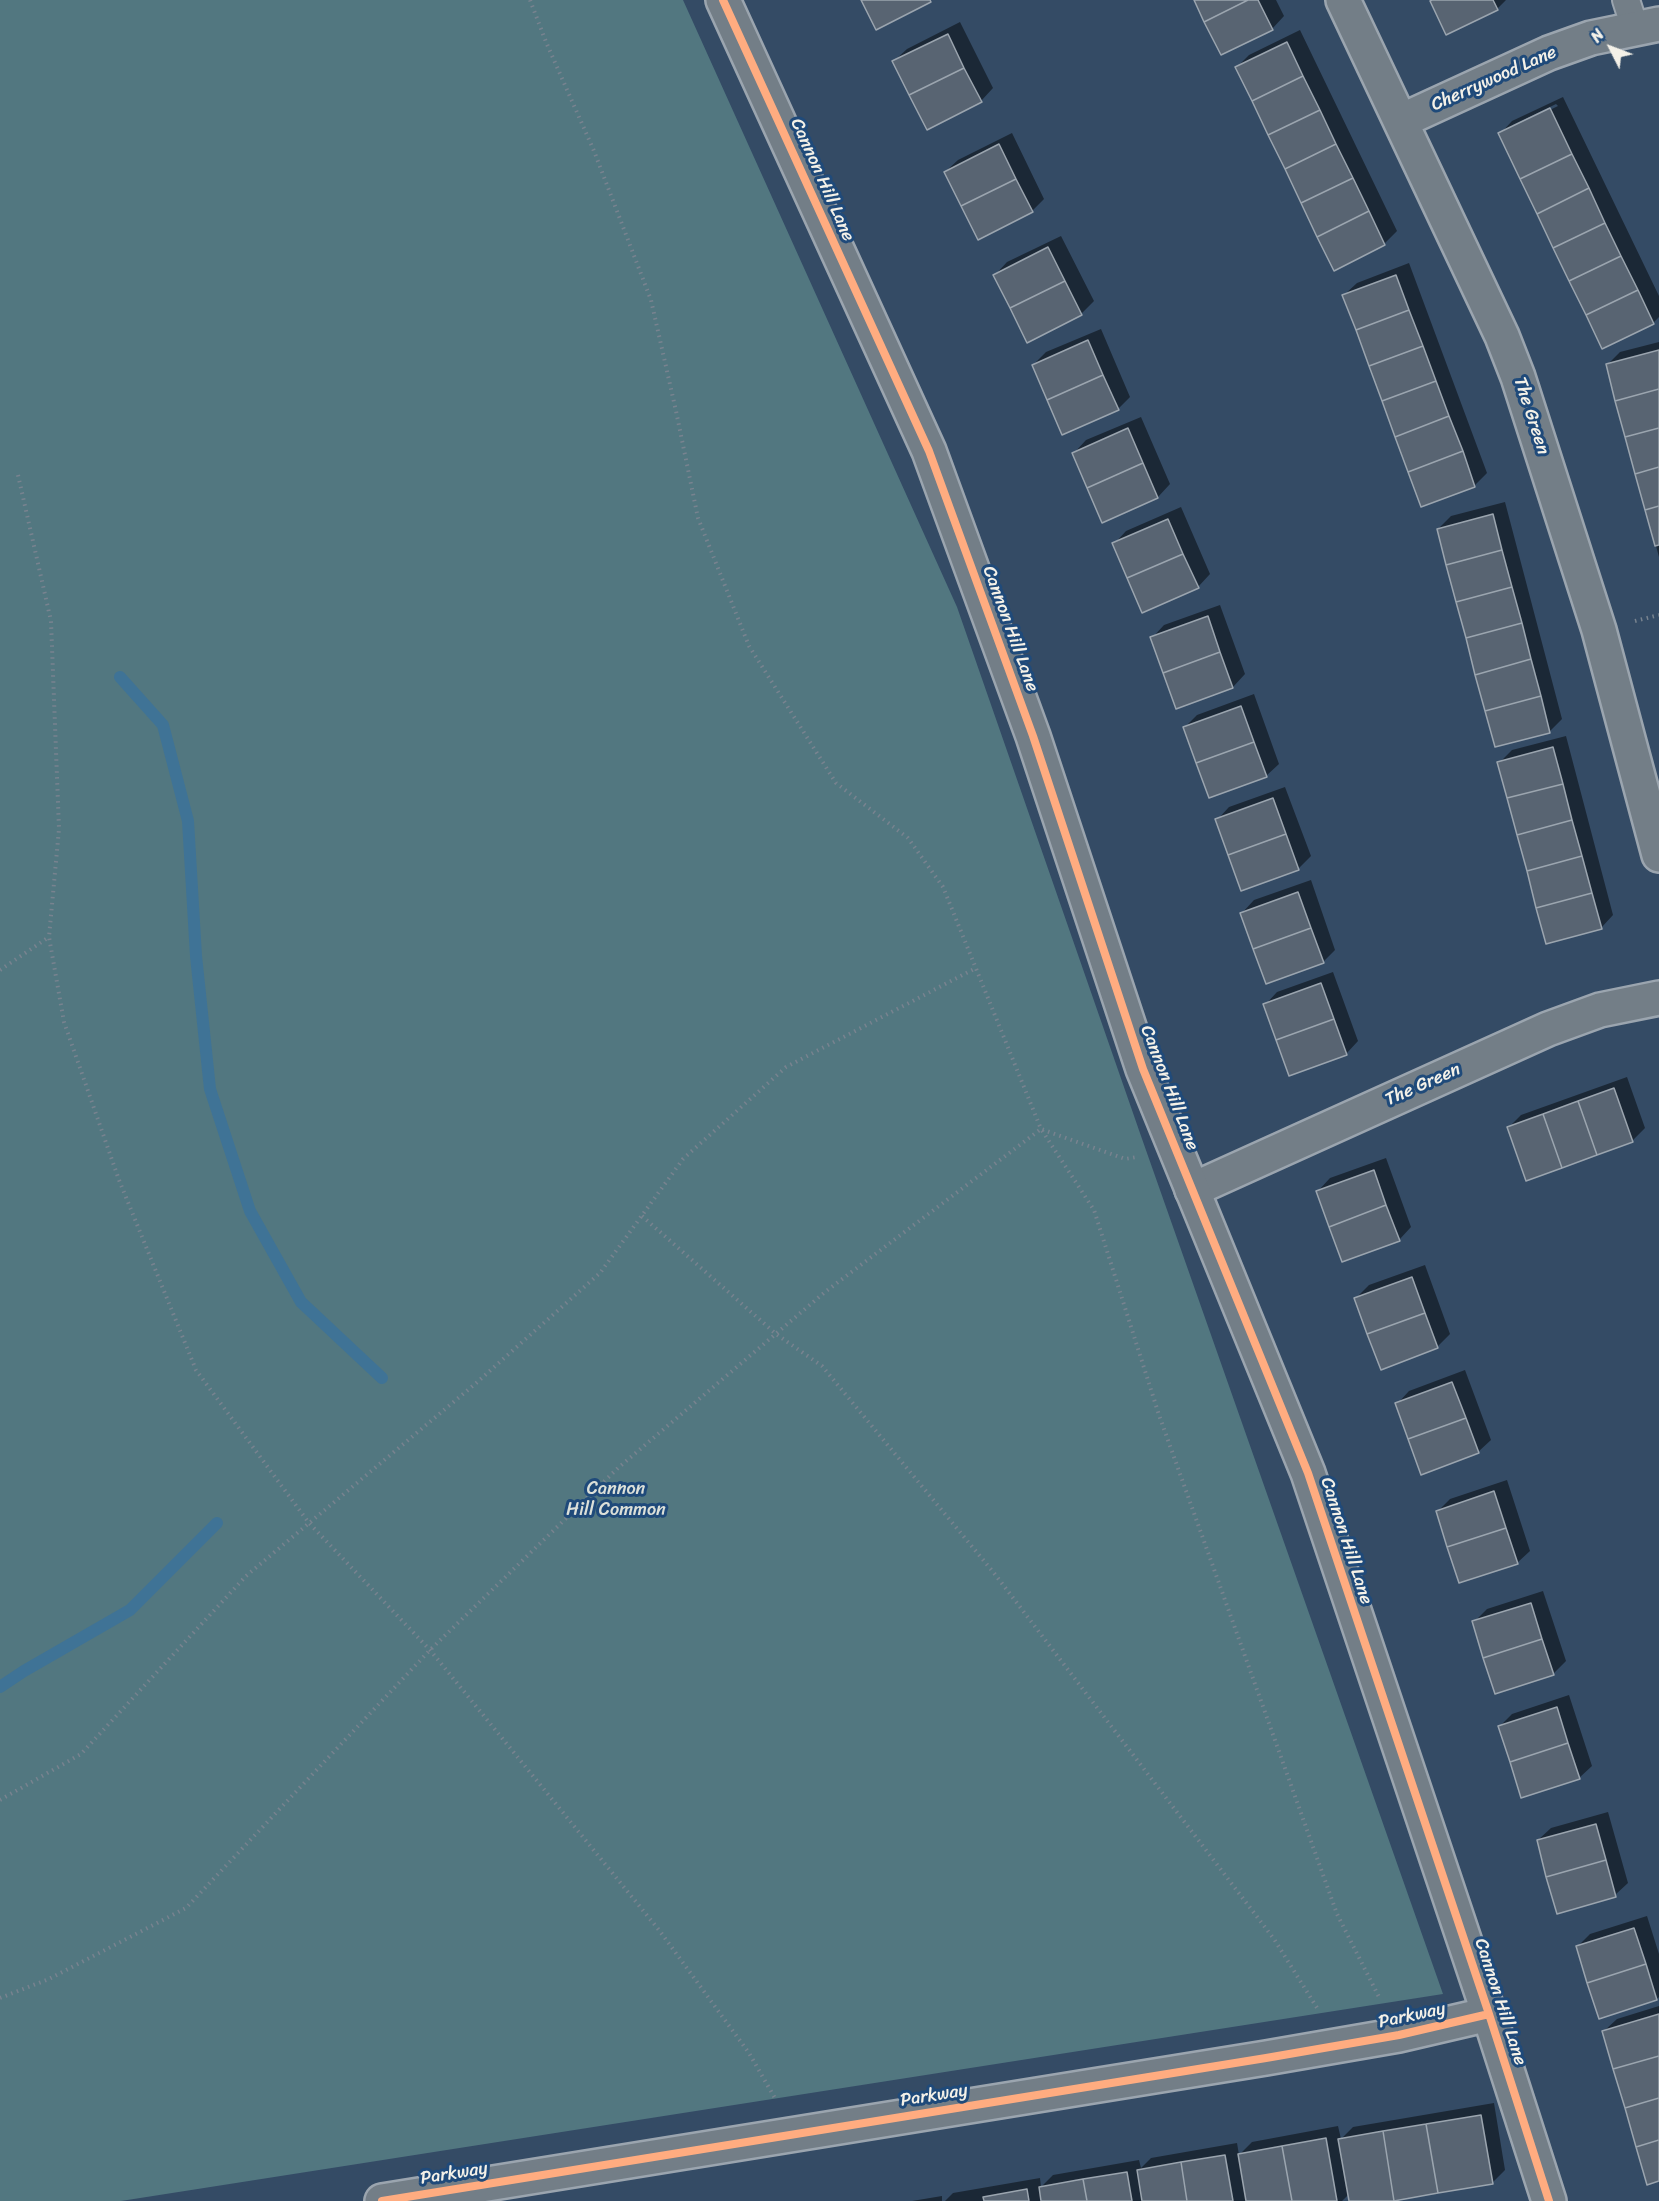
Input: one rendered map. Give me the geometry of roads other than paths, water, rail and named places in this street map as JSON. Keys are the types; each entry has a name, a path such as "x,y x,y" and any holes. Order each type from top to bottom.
{"street":[{"name":"Cannon Hill Lane","path":"723,0 929,452 1034,736 1143,1069 1308,1473 1489,2014 1549,2201"},
{"name":"The Green","path":"1343,0 1502,336 1518,377 1599,630 1659,855"},
{"name":"Cherrywood Lane","path":"1401,121 1549,53 1640,17"},
{"name":"The Green","path":"1192,1190 1548,1029 1600,1010 1659,998"},
{"name":"Parkway","path":"382,2201 1398,2035 1489,2014"}],"waterway":[{"path":"120,677 163,725 188,821 196,956 210,1089 250,1211 301,1302 382,1378"},
{"path":"0,1687 130,1610 217,1523"}],"park label":[{"name":"Cannon Hill Common","path":"616,1499"}]}
